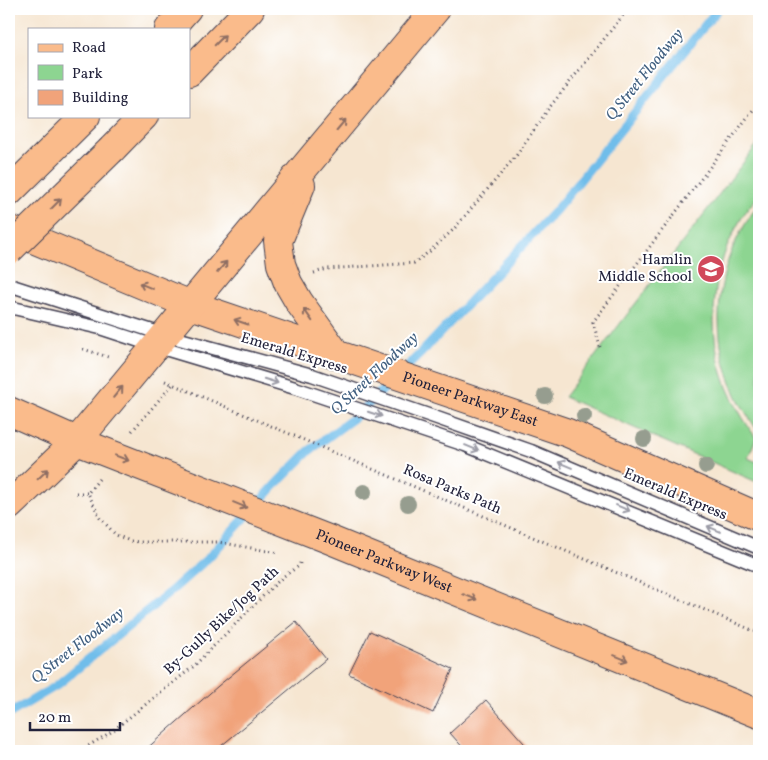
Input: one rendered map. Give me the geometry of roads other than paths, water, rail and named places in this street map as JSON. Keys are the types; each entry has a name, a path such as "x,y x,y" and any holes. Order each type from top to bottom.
{"main road":[{"path":"169,28 188,9"},
{"path":"190,71 250,9"},
{"path":"9,506 76,441 436,9"},
{"path":"9,250 142,118"},
{"path":"9,192 79,123"},
{"path":"310,162 278,242 281,264 298,302 337,354"},
{"name":"Pioneer Parkway East","path":"9,229 191,305 568,433 759,517"},
{"name":"Pioneer Parkway West","path":"9,411 76,441 328,539 759,714"}],"lane":[{"name":"Emerald Express","path":"9,285 295,388 465,445 588,494 759,566"},
{"name":"Emerald Express","path":"9,307 312,375 530,451 759,548"}],"waterway":[{"name":"Q Street Floodway","path":"9,714 56,686 170,592 208,558 309,451 355,417 422,352 556,210 718,9"}],"place":[{"name":"Hamlin Middle School","path":"711,269"}]}
